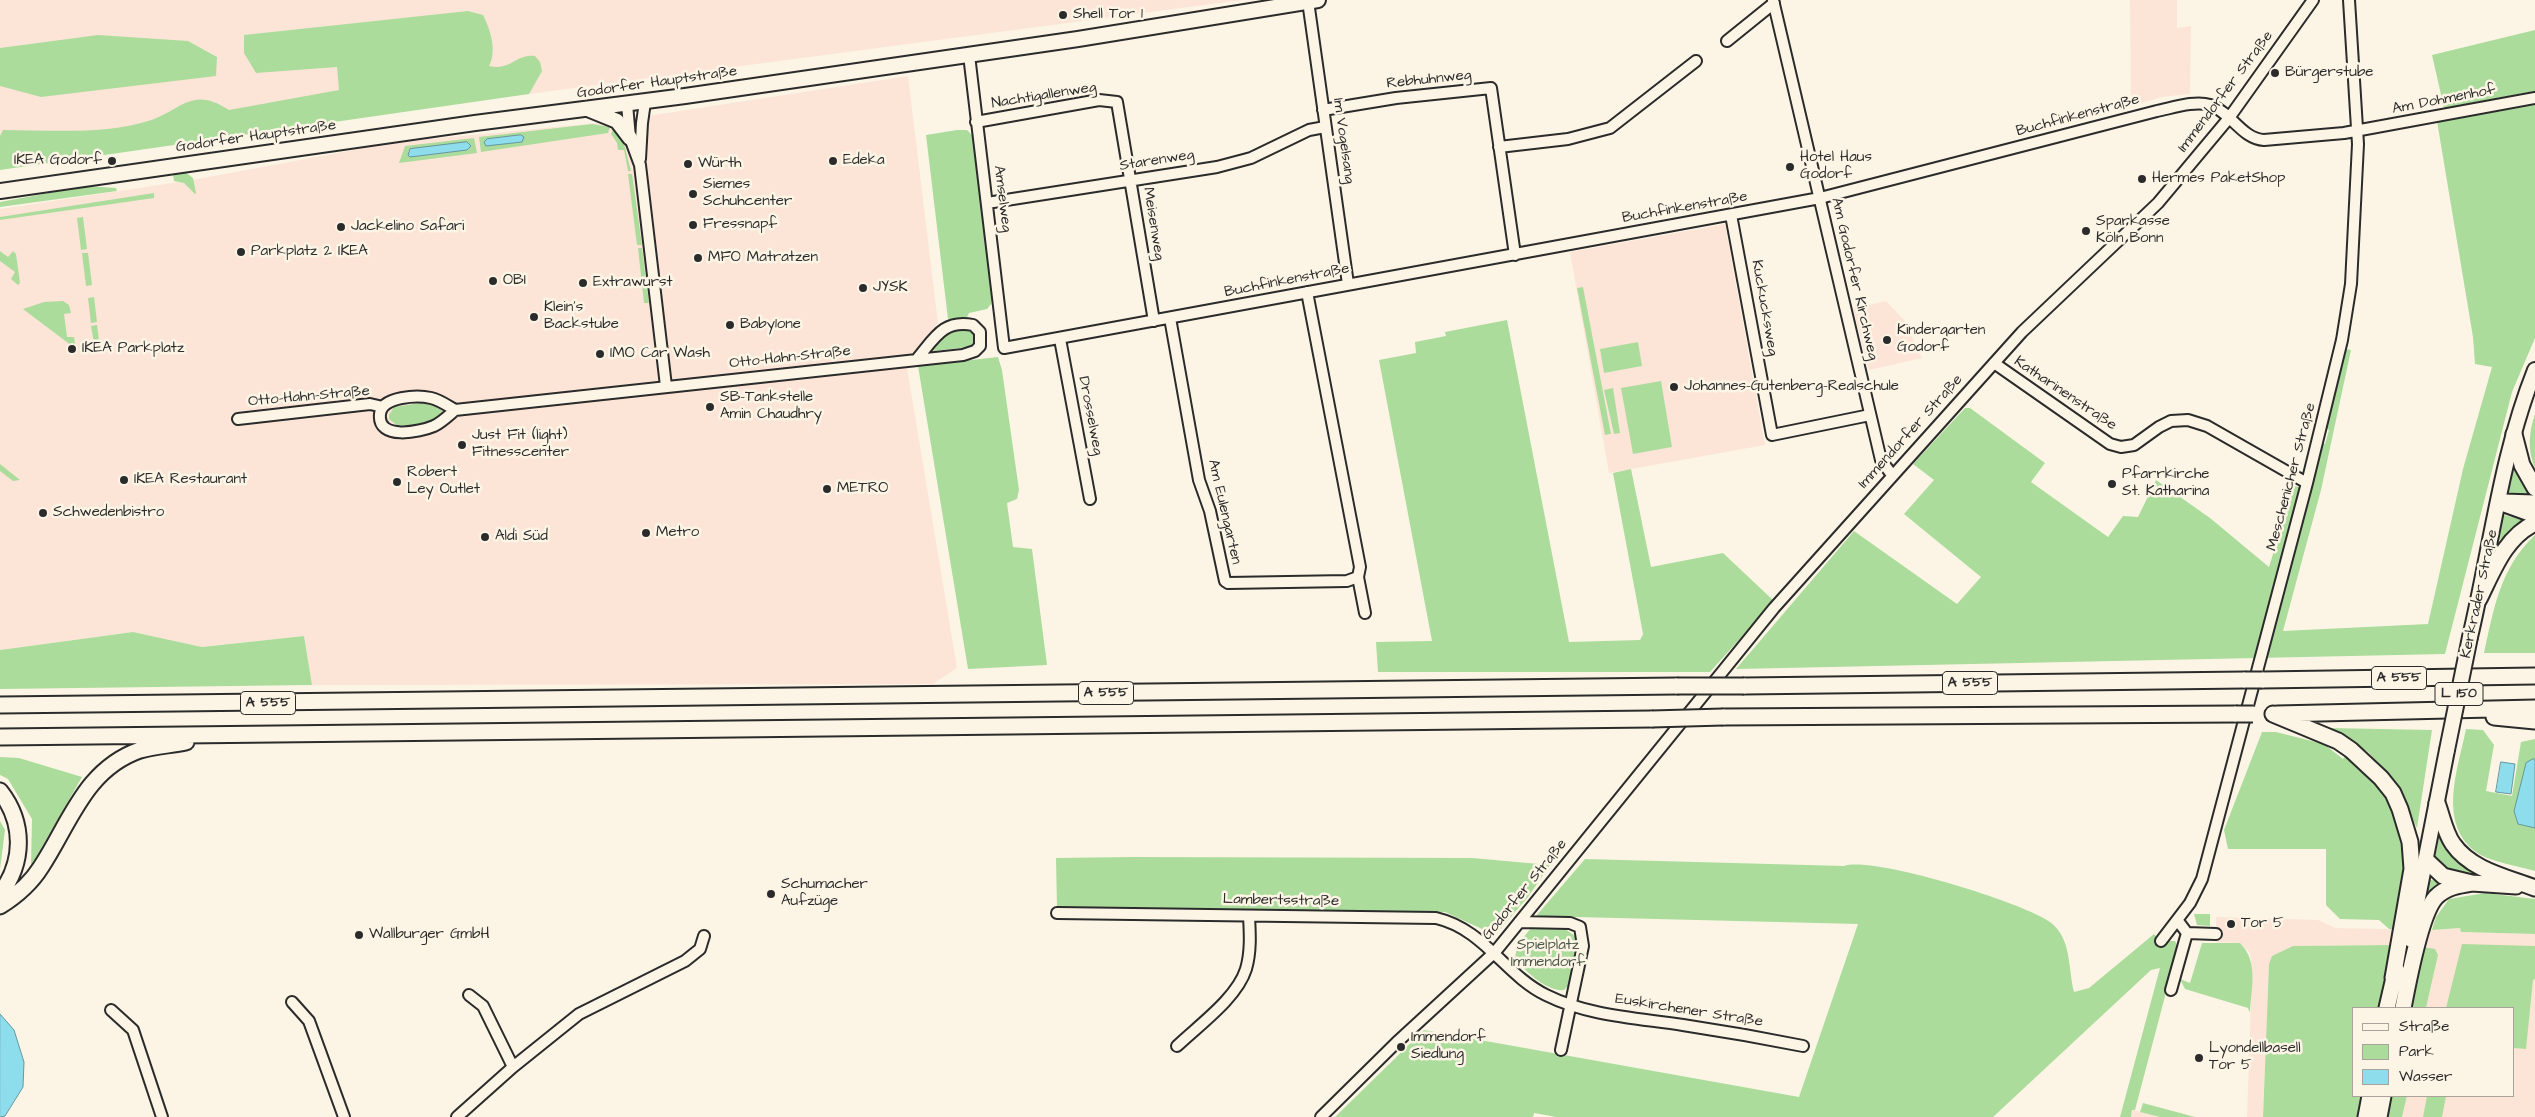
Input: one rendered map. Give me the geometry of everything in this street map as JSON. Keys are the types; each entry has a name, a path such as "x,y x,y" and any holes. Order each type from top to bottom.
{"highway":[{"path":"2514,434 2522,466 2535,488"},
{"path":"2499,502 2520,501 2535,503"},
{"path":"2499,502 2535,515"},
{"path":"2480,599 2505,549 2515,536 2535,523"},
{"name":"A 555","path":"0,705 2535,676"},
{"name":"A 555","path":"0,737 1723,717 2273,714 2535,708"},
{"path":"2417,711 2535,721"},
{"path":"2273,714 2338,741 2351,750 2381,778 2393,793 2410,842 2412,869 2393,978"},
{"path":"0,906 18,894 41,868 79,800 99,775 118,761 141,750 229,734"},
{"path":"0,791 13,813 19,842 15,868 0,894"},
{"path":"2426,861 2443,876 2472,883 2535,888 2484,869 2465,857 2452,842 2437,803"},
{"path":"2403,1007 2425,918 2436,898 2450,887 2472,883"},
{"name":"Kerkrader Straße","path":"2387,1007 2393,978 2416,908"},
{"name":"Kerkrader Straße","path":"2398,1007 2416,908"},
{"path":"2366,1117 2370,1097"},
{"path":"2379,1117 2383,1097"}],"main road":[{"name":"Godorfer Hauptstraße","path":"0,191 476,123 646,102 838,72 969,55 1313,1"},
{"path":"589,110 617,121 630,138"},
{"name":"Kerkrader Straße","path":"2416,908 2470,637 2480,599 2514,434 2535,370"}],"street":[{"name":"Immendorfer Straße","path":"1730,660 1892,475 2022,332 2158,203 2229,118 2313,0"},
{"name":"Meschenicher Straße","path":"2161,941 2178,921 2202,879 2253,678 2307,483 2342,340 2348,302 2357,201 2358,131 2349,0"},
{"name":"Im Vogelsang","path":"1313,1 1325,127 1348,284"},
{"path":"1727,41 1774,1"},
{"name":"Am Godorfer Kirchweg","path":"1774,1 1870,415 1882,460 1892,475"},
{"name":"Amselweg","path":"969,55 1004,348"},
{"path":"1499,147 1568,139 1610,128 1696,61"},
{"name":"Rebhuhnweg","path":"1323,110 1396,98 1491,88 1515,255"},
{"name":"Am Dohmenhof","path":"2358,131 2535,98"},
{"name":"Nachtigallenweg","path":"976,122 1099,100 1117,102"},
{"path":"646,102 642,123 640,165 666,386"},
{"name":"Meisenweg","path":"1117,102 1154,321"},
{"path":"627,104 630,138 640,165"},
{"name":"Buchfinkenstraße","path":"1004,348 1820,198 2156,111 2209,105 2257,139 2358,131"},
{"name":"Starenweg","path":"987,203 1237,162 1263,153 1309,130 1325,127"},
{"name":"Kuckucksweg","path":"1731,215 1772,436 1870,415"},
{"path":"1307,292 1360,567 1358,577 1365,613"},
{"name":"Am Eulengarten","path":"1170,318 1199,480 1210,511 1225,581 1228,583 1347,582 1358,577"},
{"name":"Otto-Hahn-Straße","path":"383,407 380,414 381,421 390,431 399,433 434,426 455,410 917,359 975,351 981,341 980,332 973,325 950,325 943,329 917,359"},
{"name":"Drosselweg","path":"1060,339 1090,499"},
{"name":"Katharinenstraße","path":"1994,363 2110,444 2121,447 2134,445 2158,427 2171,421 2188,420 2207,426 2307,483"},
{"name":"Otto-Hahn-Straße","path":"241,419 370,404 383,407 397,400 420,398 441,402 455,410"},
{"name":"Godorfer Straße","path":"1321,1117 1396,1043 1494,952 1730,660"},
{"name":"Lambertsstraße","path":"1057,913 1436,918 1475,935 1494,952"},
{"path":"1177,1046 1234,992 1241,981 1249,957 1250,916"},
{"path":"2171,990 2186,933 2178,921"},
{"path":"1519,922 1570,923 1580,928 1583,946 1561,1050"},
{"path":"2186,933 2216,934"},
{"path":"457,1117 513,1067 578,1014 685,961 700,950 704,936"},
{"name":"Euskirchener Straße","path":"1494,952 1545,995 1570,1004 1636,1018 1803,1046"},
{"path":"470,995 483,1006 513,1067"},
{"path":"292,1002 309,1021 344,1117"},
{"path":"112,1010 133,1030 162,1117"}],"shaded area":[{"path":"0,0 1242,0 529,94 0,156"},
{"path":"2130,0 2177,0 2177,28 2191,26 2190,94 2162,97 2131,106"},
{"path":"908,76 938,323 907,368 957,668 933,684 312,685 304,636 202,647 133,632 0,650 0,209 192,180 397,142 608,122"},
{"name":"Johannes-Gutenberg-Realschule","path":"1725,224 1765,445 1609,473 1570,252"},
{"name":"Kindergarten Godorf","path":"1886,301 1905,321 1922,358 1869,370 1853,309"},
{"path":"2216,917 2318,920 2335,928 2432,930 2460,928 2461,932 2535,934 2535,1117 2402,1117 2407,1097 2515,1097 2515,1007 2426,1007 2438,955 2423,947 2393,945 2293,946 2269,964 2263,1117 2247,1117 2252,972 2250,953 2240,943 2216,942"},
{"path":"2133,1110 2160,1117 2131,1117"}],"green space":[{"path":"468,11 483,15 488,28 493,47 489,66 508,65 528,56 535,56 540,62 542,71 529,94 0,170 0,136 3,130 76,131 113,128 148,121 195,100 216,103 229,110 339,90 337,67 256,73 244,53 244,35"},
{"path":"2535,30 2535,91 2444,108 2432,55"},
{"path":"98,35 188,41 217,57 216,76 41,97 0,86 0,48"},
{"path":"2535,101 2535,338 2512,392 2445,654 1736,669 1854,531 1957,604 1981,577 1904,514 1934,480 1913,464 1965,408 1970,408 2045,463 2031,482 2108,537 2123,516 2138,517 2156,480 2210,518 2269,567 2294,486 2310,489 2321,443 2325,444 2329,430 2325,428 2345,349 2351,350 2321,490 2283,631 2428,624 2463,469 2492,367 2475,364 2473,337 2437,121"},
{"path":"592,124 610,127 608,133 481,152 479,137"},
{"path":"613,129 624,144 631,171 628,171 624,150 618,150 617,143 611,134"},
{"path":"967,130 974,137 993,293 991,304 987,309 969,313 967,317 948,319 926,135"},
{"path":"474,138 477,153 399,163 405,146","holes":["467,150 410,157 408,151"]},
{"path":"185,172 193,178 195,194 184,183 174,181 173,174"},
{"path":"628,174 632,174 642,245 637,245"},
{"path":"87,186 116,188 117,191 0,207 0,202"},
{"path":"154,193 154,198 0,220 0,217"},
{"path":"83,217 87,249 81,250 77,218"},
{"path":"638,248 642,248 649,303 644,303"},
{"path":"0,251 8,257 13,251 16,254 20,283 18,285 11,279 15,272 0,261"},
{"path":"82,253 88,253 92,285 86,286"},
{"path":"1583,287 1611,434 1605,435 1577,288"},
{"path":"94,297 97,322 91,323 88,298"},
{"path":"63,301 69,305 71,313 64,314 67,337 74,337 76,349 23,309 44,302"},
{"path":"1507,320 1569,642 1640,640 1643,634 1613,473 1631,469 1651,567 1723,553 1774,601 1710,672 1378,672 1376,642 1432,641 1379,360 1416,353 1415,342 1446,336 1445,332"},
{"path":"97,325 100,348 95,348 91,326"},
{"path":"955,329 968,329 974,336 974,342 969,347 933,351 944,336"},
{"path":"1638,342 1642,366 1604,373 1600,349"},
{"path":"998,357 1002,370 1019,490 1017,499 1007,503 1013,547 1032,549 1047,665 968,669 918,366"},
{"path":"1661,381 1672,447 1633,454 1621,388"},
{"path":"1613,388 1620,433 1614,434 1604,390"},
{"path":"421,403 430,404 443,411 429,423 398,426 389,419 389,415 394,407"},
{"path":"2535,414 2535,468 2532,461 2530,441"},
{"path":"0,464 20,480 13,481 0,471"},
{"path":"2513,469 2533,496 2532,498 2508,492"},
{"path":"2503,516 2525,520 2498,541"},
{"path":"2535,535 2535,653 2484,653 2495,605 2506,575 2523,548"},
{"path":"133,632 202,647 304,636 312,685 0,689 0,650"},
{"path":"2328,728 2432,730 2417,828 2393,781 2368,752"},
{"path":"2466,729 2483,730 2494,745 2486,791 2512,796 2521,742 2535,739 2535,759 2533,759 2518,824 2535,828 2535,871 2484,857 2466,842 2458,828 2454,813 2453,796"},
{"path":"2262,732 2276,732 2324,744 2343,759 2346,755 2381,785 2399,822 2406,865 2395,929 2389,929 2379,920 2340,919 2326,905 2326,849 2228,849 2224,830"},
{"path":"0,757 19,758 82,777 31,866 32,819 8,779 0,775"},
{"path":"0,821 5,830 0,869"},
{"path":"2439,836 2466,867 2485,876 2451,874 2434,862"},
{"path":"1056,858 1472,858 1550,865 1528,897 1495,935 1445,912 1057,909"},
{"path":"1585,859 1860,865 1915,874 2010,903 2050,922 2062,936 2066,945 2074,992 2089,988 2154,934 2164,945 2170,941 2175,941 2178,947 2135,1110 2132,1110 2131,1117 2120,1117 2160,968 2151,970 1993,1117 1556,1117 1534,1113 1533,1117 1335,1117 1424,1030 1799,1097 1858,924 1536,916"},
{"path":"2430,880 2447,882 2425,903"},
{"path":"2485,893 2535,899 2535,934 2461,932 2460,928 2432,930 2436,917 2449,899"},
{"path":"2194,914 2210,914 2210,926 2197,925"},
{"name":"Spielplatz Immendorf","path":"1531,928 1565,929 1575,936 1577,943 1568,986 1564,990 1551,988 1536,980 1515,957 1518,944"},
{"path":"2202,943 2240,943 2246,950 2252,967 2250,1013 2248,1008 2185,989 2180,979 2190,983"},
{"path":"2462,944 2535,946 2535,979 2533,980 2526,1049 2515,1048 2515,1007 2446,1007"},
{"path":"2393,945 2380,1007 2352,1007 2352,1097 2361,1097 2357,1117 2263,1117 2269,964 2272,956 2293,946"},
{"path":"2423,947 2435,949 2438,955 2426,1007 2409,1007"},
{"path":"2391,1097 2407,1097 2402,1117 2387,1117"},
{"path":"2427,1097 2446,1097 2442,1117 2423,1117"},
{"path":"2143,1103 2195,1117 2160,1117 2140,1112"}],"water":[{"path":"521,135 524,137 522,142 486,146 484,142 487,139"},
{"path":"467,142 471,146 467,150 410,157 408,155 410,149"},
{"path":"2535,759 2535,828 2518,824 2514,811 2526,763"},
{"path":"2501,762 2515,764 2511,794 2496,792"},
{"path":"0,1014 14,1030 24,1062 23,1087 5,1116 0,1117"}],"place":[{"name":"Shell Tor 1","path":"1063,15"},
{"name":"Bürgerstube","path":"2275,73"},
{"name":"IKEA Godorf","path":"112,161"},
{"name":"Edeka","path":"833,161"},
{"name":"Würth","path":"688,164"},
{"name":"Hotel Haus Godorf","path":"1790,167"},
{"name":"Hermes PaketShop","path":"2142,179"},
{"name":"Siemes Schuhcenter","path":"693,194"},
{"name":"Fressnapf","path":"693,225"},
{"name":"Jackelino Safari","path":"341,227"},
{"name":"Sparkasse Köln Bonn","path":"2086,231"},
{"name":"Parkplatz 2 IKEA","path":"241,252"},
{"name":"MFO Matratzen","path":"698,258"},
{"name":"OBI","path":"493,281"},
{"name":"Extrawurst","path":"583,283"},
{"name":"JYSK","path":"863,288"},
{"name":"Klein's Backstube","path":"534,317"},
{"name":"Baby1one","path":"730,325"},
{"name":"Kindergarten Godorf","path":"1887,340"},
{"name":"IKEA Parkplatz","path":"72,349"},
{"name":"IMO Car Wash","path":"600,354"},
{"name":"Johannes-Gutenberg-Realschule","path":"1674,387"},
{"name":"SB-Tankstelle Amin Chaudhry","path":"710,407"},
{"name":"Just Fit (light) Fitnesscenter","path":"462,445"},
{"name":"IKEA Restaurant","path":"124,480"},
{"name":"Robert Ley Outlet","path":"397,482"},
{"name":"Pfarrkirche St. Katharina","path":"2112,484"},
{"name":"METRO","path":"827,489"},
{"name":"Schwedenbistro","path":"43,513"},
{"name":"Metro","path":"646,533"},
{"name":"Aldi Süd","path":"485,537"},
{"name":"Schumacher Aufzüge","path":"771,894"},
{"name":"Tor 5","path":"2231,924"},
{"name":"Wallburger GmbH","path":"359,935"},
{"name":"Immendorf Siedlung","path":"1401,1047"},
{"name":"Lyondellbasell Tor 5","path":"2199,1058"}]}
